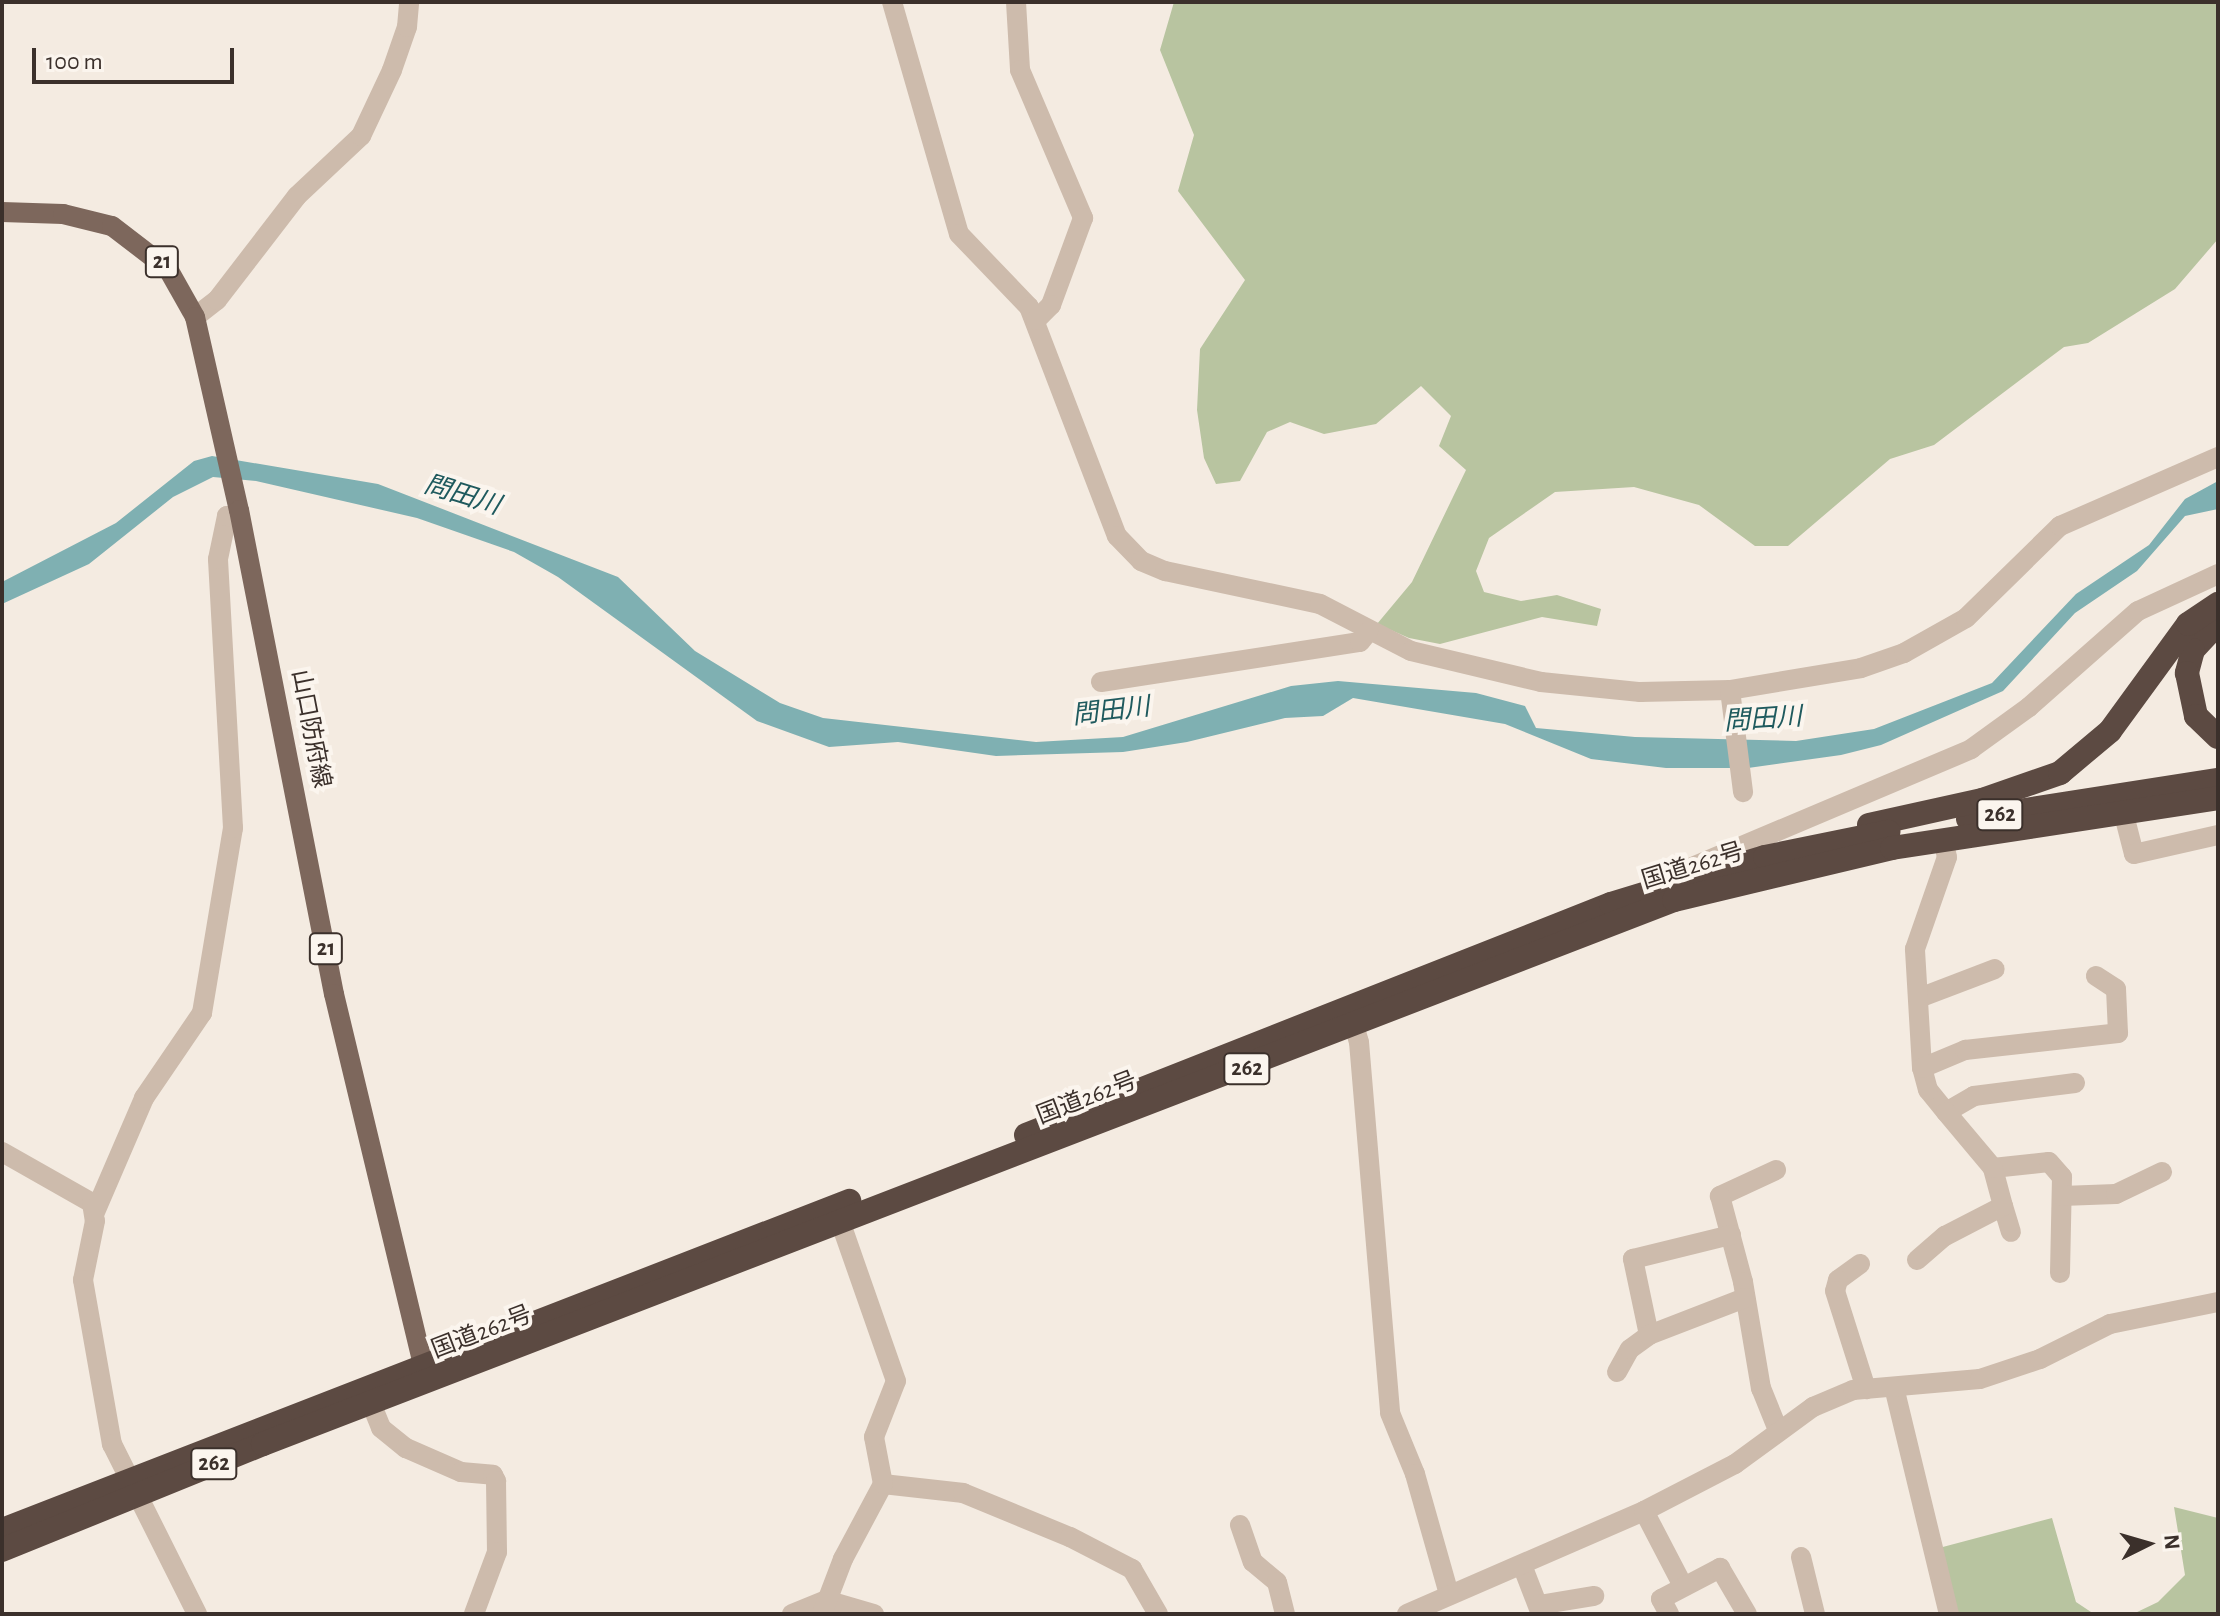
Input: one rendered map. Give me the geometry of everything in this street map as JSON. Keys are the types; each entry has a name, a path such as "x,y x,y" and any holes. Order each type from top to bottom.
{"highway":[{"path":"1783,853 1855,828 2024,788 2060,773 2110,731 2188,624 2218,604"},
{"path":"2218,623 2193,650 2187,673 2196,716 2218,737"},
{"name":"国道262号","path":"1352,1017 1527,936 1649,891 1783,853 2218,780"},
{"path":"2125,821 2218,798"},
{"path":"2125,821 2218,815"},
{"name":"国道262号","path":"2,1550 133,1488 424,1374 1352,1017 1674,900 1791,868 1943,839 2085,820 2125,821"},
{"name":"国道262号","path":"2,1530 133,1488 371,1403 424,1374"}],"main road":[{"name":"山口防府線","path":"2,212 63,214 112,226 168,269 195,317 240,513 334,994 424,1374"}],"street":[{"path":"195,317 217,300 297,196 361,136 392,70 407,27 409,2"},
{"path":"892,2 959,234 974,255 1020,293 1036,320 1107,517 1126,548 1165,571 1320,604 1368,632 1411,651 1541,682 1640,692 1731,693 1878,662 1942,634 1983,602 2060,526 2218,457"},
{"path":"1016,2 1020,70 1083,218 1051,305 1036,320"},
{"path":"197,1614 133,1488 106,1420 83,1280 95,1212 144,1098 202,1013 233,828 218,559 221,526 227,516 240,513"},
{"path":"1527,936 1847,805 1971,749 2029,707 2138,611 2218,574"},
{"path":"1101,682 1360,642 1368,632"},
{"path":"1731,693 1743,788"},
{"path":"2125,821 2134,854 2218,835"},
{"path":"1943,839 1947,857 1915,949 1922,1068 1928,1090 1993,1168 2011,1232"},
{"path":"1919,998 1995,969"},
{"path":"1922,1068 1965,1050 2118,1033 2116,989 2096,976"},
{"path":"1352,1017 1390,1413 1415,1474 1449,1594"},
{"path":"1946,1112 1974,1096 2075,1083"},
{"path":"2,1152 87,1199 95,1212"},
{"path":"1993,1168 2049,1162 2062,1177 2060,1273"},
{"path":"1776,1170 1720,1196 1745,1298 1761,1388 1778,1430"},
{"path":"2062,1196 2116,1194 2162,1172"},
{"path":"1917,1260 1945,1236 2003,1206"},
{"path":"824,1607 883,1484 874,1437 894,1391 893,1362 871,1316 838,1215"},
{"path":"1649,1335 1633,1259 1731,1235"},
{"path":"1860,1264 1838,1280 1835,1291 1866,1389"},
{"path":"1617,1372 1630,1349 1649,1335 1745,1298"},
{"path":"1407,1614 1644,1511 1735,1464 1813,1407 1866,1389 1980,1379 2040,1359 2110,1324 2218,1302"},
{"path":"1894,1387 1949,1614"},
{"path":"371,1403 381,1428 406,1448 461,1472 493,1475 496,1481 497,1552 474,1614"},
{"path":"883,1484 963,1493 1070,1537 1132,1569 1158,1614"},
{"path":"1644,1511 1683,1586"},
{"path":"1240,1525 1253,1562 1277,1582 1285,1614"},
{"path":"1801,1557 1815,1614"},
{"path":"1522,1565 1540,1609 1594,1596"},
{"path":"1669,1614 1661,1599 1720,1568 1747,1614"},
{"path":"792,1614 824,1607 874,1614"}],"green space":[{"path":"1174,2 2218,2 2218,239 2175,289 2088,343 2064,347 1934,445 1890,459 1788,546 1755,546 1699,505 1634,487 1555,492 1489,538 1476,571 1484,592 1521,601 1557,595 1601,609 1597,626 1542,617 1440,644 1409,638 1377,624 1412,582 1466,470 1439,446 1451,416 1421,386 1376,424 1324,434 1290,422 1267,432 1240,481 1216,484 1204,458 1197,410 1200,349 1245,280 1178,191 1194,135 1160,50"},
{"path":"2174,1507 2218,1518 2218,1614 2133,1614 2158,1602 2185,1575"},
{"path":"2052,1518 2076,1602 2094,1614 1956,1614 1939,1548"}],"water":[{"path":"212,456 378,484 618,577 695,651 780,703 823,718 1036,742 1123,737 1291,686 1338,681 1476,693 1525,706 1536,728 1635,737 1796,741 1874,729 1992,683 2076,594 2149,545 2185,499 2218,481 2218,509 2185,516 2137,571 2075,613 2003,691 1881,745 1841,755 1748,768 1666,768 1591,759 1505,724 1353,698 1323,716 1285,718 1187,742 1123,752 996,756 898,742 829,747 757,721 558,577 514,552 417,518 256,481 213,477 173,497 89,564 2,604 2,582 116,523 194,461"}],"water label":[{"name":"問田川","path":"462,496"},
{"name":"問田川","path":"1111,712"},
{"name":"問田川","path":"1763,720"}]}
